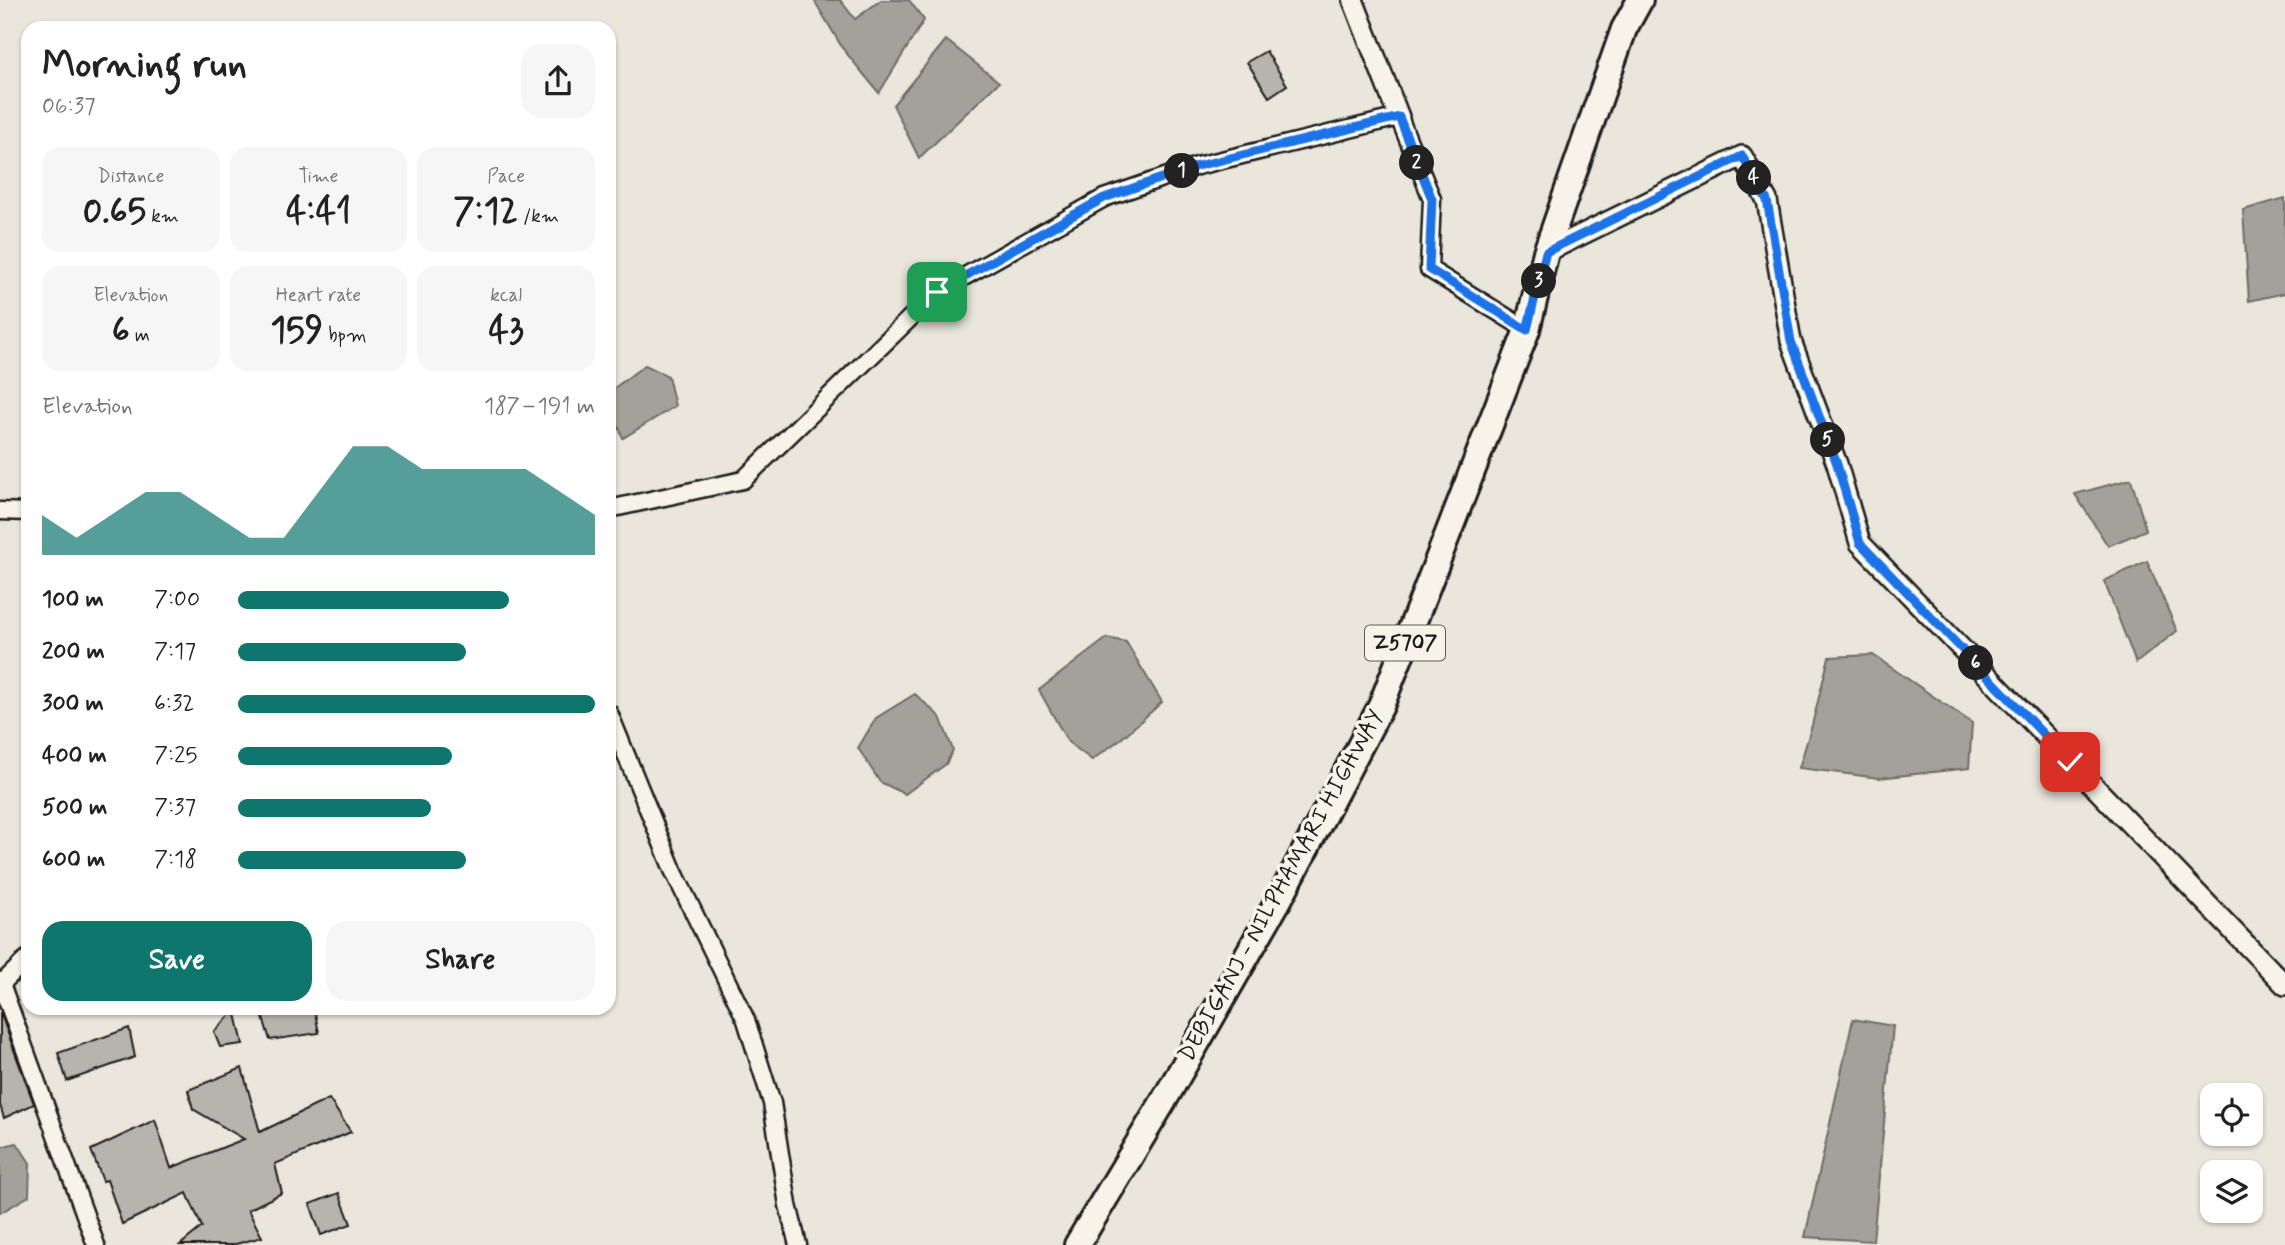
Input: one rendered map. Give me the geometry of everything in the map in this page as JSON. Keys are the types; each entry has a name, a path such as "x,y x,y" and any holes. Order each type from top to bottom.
{"main road":[{"name":"DEBIGANJ - NILPHAMARI HIGHWAY","path":"1077,1245 1280,898 1381,706 1527,330 1546,252 1624,29 1640,0"}],"street":[{"path":"1353,0 1432,199 1429,269 1527,330"},
{"path":"616,507 743,480 937,292 1104,198 1197,166 1399,117"},
{"path":"1546,252 1742,156 1767,200 1791,341 1837,464 1860,543 2285,985"},
{"path":"0,511 21,512"},
{"path":"616,730 673,870 746,1020 772,1103 788,1205 798,1245"},
{"path":"21,964 1,983 96,1245"}],"shaded area":[{"path":"814,0 840,0 855,19 881,0 909,0 924,20 879,93 843,49"},
{"path":"946,40 999,82 919,158 893,105"},
{"path":"2285,198 2285,293 2249,301 2243,210"},
{"path":"645,365 668,376 675,406 623,438 616,420 616,387"},
{"path":"2131,479 2146,530 2108,546 2075,494"},
{"path":"2147,561 2177,631 2136,663 2104,581"},
{"path":"1107,638 1126,642 1162,702 1122,738 1092,760 1068,742 1039,690"},
{"path":"1873,655 1972,723 1969,768 1879,778 1799,768 1829,657"},
{"path":"915,694 940,717 953,750 946,764 905,794 880,782 858,748 876,718"},
{"path":"1853,1019 1893,1026 1873,1241 1805,1237"},
{"path":"17,1143 30,1163 29,1196 0,1213 0,1147"}],"building":[{"path":"1266,51 1287,85 1269,97 1247,62"},
{"path":"0,1012 34,1104 4,1118 0,1105"},
{"path":"230,1015 236,1015 243,1044 220,1047 214,1032"},
{"path":"262,1015 315,1015 319,1033 270,1040"},
{"path":"129,1028 135,1057 67,1081 58,1053"},
{"path":"242,1068 260,1132 329,1099 351,1132 275,1164 282,1193 248,1210 262,1237 232,1245 180,1245 202,1227 187,1193 122,1224 107,1180 103,1181 91,1150 155,1120 171,1168 244,1139 193,1109 188,1090"},
{"path":"339,1193 351,1224 321,1235 310,1204"}],"route":[{"path":"937,292 1104,198 1197,166 1399,117 1432,199 1429,269 1527,330 1546,252 1742,156 1767,200 1791,341 1837,464 1860,543 2070,762"}]}
